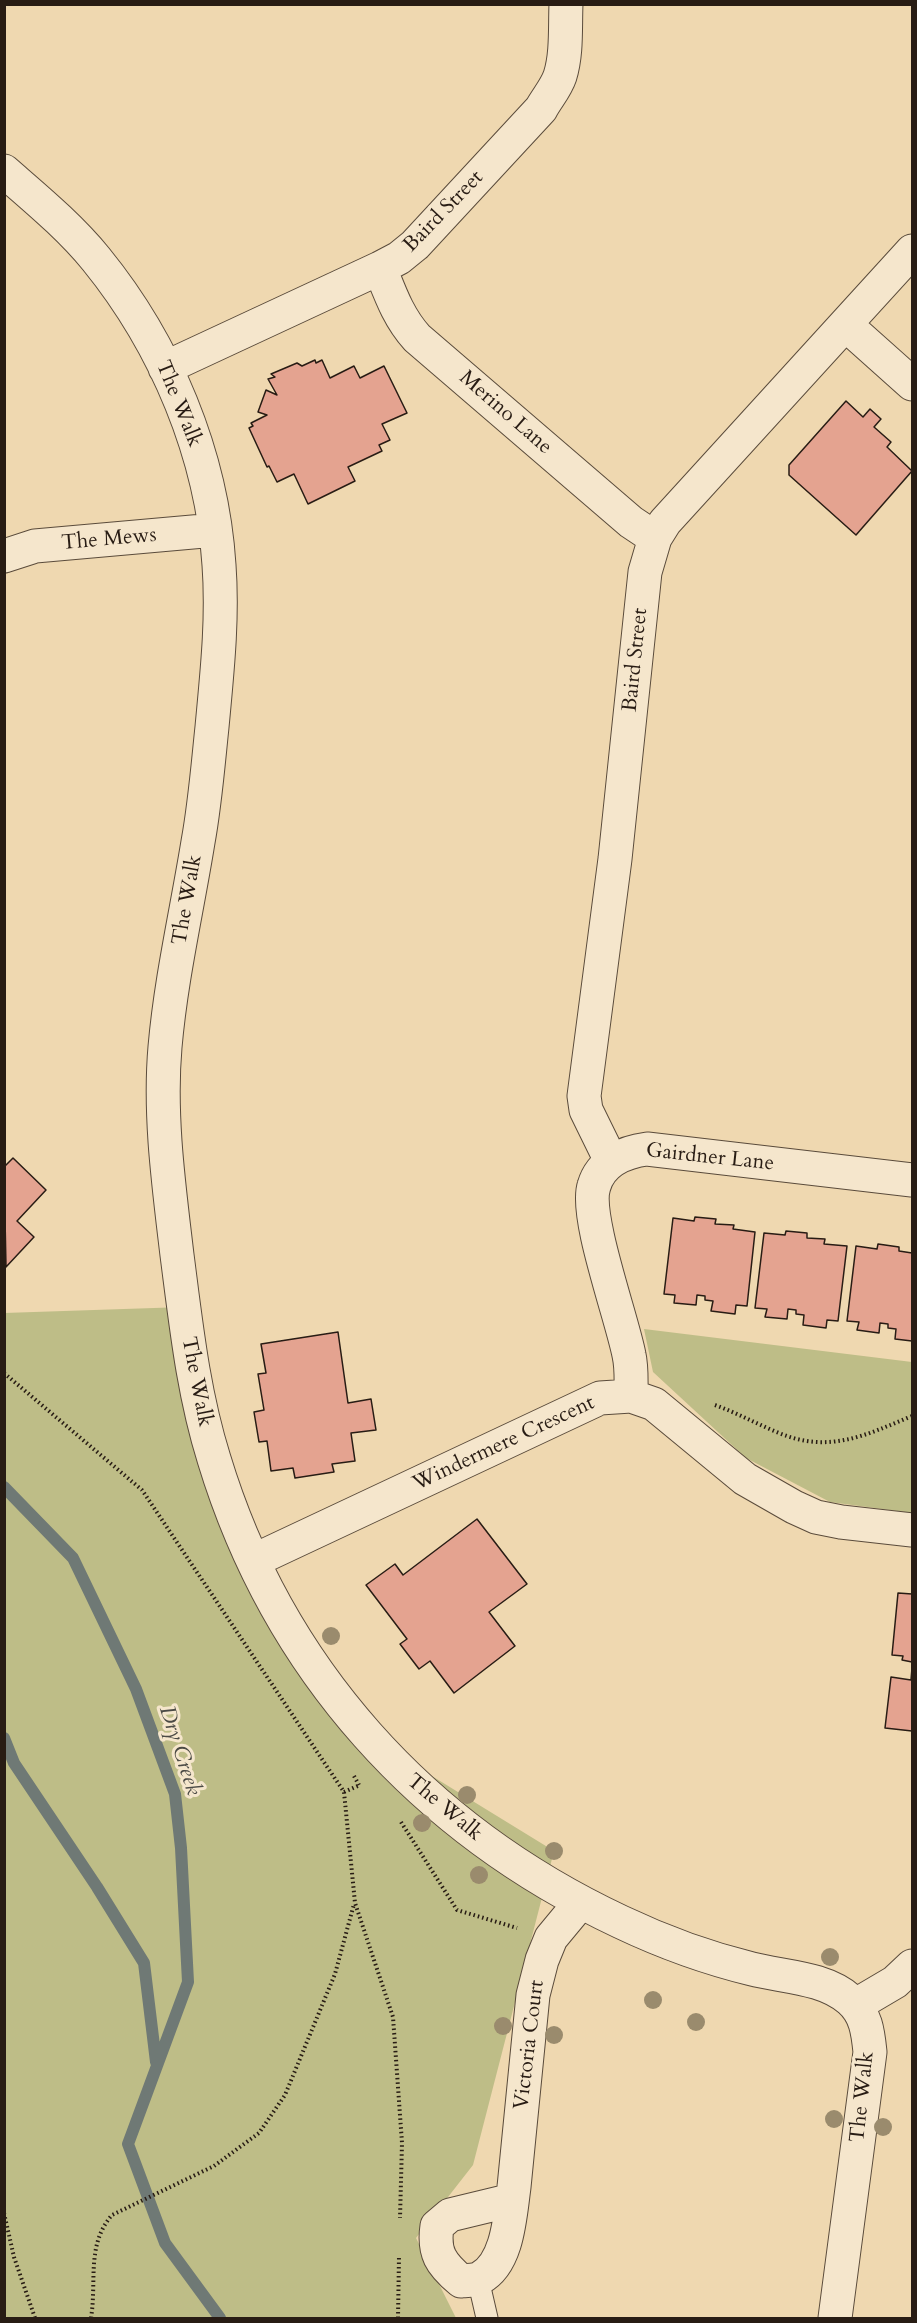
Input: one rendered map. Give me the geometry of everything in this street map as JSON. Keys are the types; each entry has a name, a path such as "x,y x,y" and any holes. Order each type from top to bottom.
{"street":[{"name":"Baird Street","path":"165,368 380,268 399,258 430,230 541,109 560,74 566,4"},
{"name":"The Walk","path":"4,171 69,229 95,257 148,334 193,435 206,480 215,530 221,615 218,666 200,834 172,992 165,1047 163,1094 169,1187 189,1354 198,1399 220,1482 265,1587 295,1639 328,1688 369,1738 433,1802 511,1862 580,1903 653,1937 708,1957 833,1989 856,2006 868,2031 870,2052 835,2319"},
{"name":"Baird Street","path":"611,1161 586,1110 584,1096 615,859 645,572 655,538 665,522 912,251"},
{"name":"Merino Lane","path":"380,268 397,310 405,325 417,338 631,522 655,538"},
{"path":"846,325 912,384"},
{"name":"The Mews","path":"4,556 35,546 215,530"},
{"name":"Gairdner Lane","path":"611,1161 627,1152 647,1149 912,1180"},
{"path":"611,1161 594,1184 591,1198 596,1227 630,1357 631,1396"},
{"name":"Windermere Crescent","path":"253,1561 600,1398 631,1396 654,1404 745,1479 794,1508 816,1517 841,1522 912,1530"},
{"name":"Victoria Court","path":"478,2279 493,2268 501,2251 512,2200 533,1995 542,1960 551,1938 580,1903"},
{"path":"856,2006 894,1982 912,1966"},
{"path":"478,2279 461,2281 446,2269 438,2254 435,2241 437,2226 450,2215 512,2200"}],"lane":[{"path":"478,2279 487,2319"}],"path":[{"path":"4,1373 142,1490 344,1792 355,1903 393,2017 402,2143 400,2225"},
{"path":"712,1404 781,1434 809,1441 844,1441 872,1434 912,1416"},
{"path":"344,1792 366,1782"},
{"path":"399,1818 457,1910 551,1938"},
{"path":"91,2319 94,2295 94,2251 101,2228 112,2215 214,2166 260,2133 285,2095 335,1974 355,1903"},
{"path":"4,2213 17,2267 35,2319"},
{"path":"398,2319 399,2248"}],"shaded area":[{"path":"184,1307 222,1485 370,1738 554,1851 473,2165 416,2238 456,2318 7,2318 4,2313 4,1313"},
{"path":"644,1329 912,1362 912,1513 830,1502 746,1458 653,1372"}],"building":[{"path":"315,360 316,363 322,360 330,378 354,366 360,378 384,366 407,413 382,424 390,440 379,445 382,451 348,467 355,481 308,504 294,474 277,482 269,466 267,467 249,428 253,426 251,423 267,415 258,412 266,390 277,395 268,379 275,377 271,374 297,363 302,366"},
{"path":"846,401 863,417 870,409 881,419 874,427 891,442 887,447 912,471 856,535 789,475 789,465"},
{"path":"13,1158 46,1190 17,1221 34,1237 6,1267 4,1167"},
{"path":"695,1217 716,1219 715,1224 734,1225 733,1229 755,1232 747,1306 736,1305 735,1314 711,1311 713,1301 705,1300 705,1296 697,1295 696,1305 674,1303 675,1295 664,1294 673,1218 694,1221"},
{"path":"786,1231 807,1233 807,1238 825,1239 824,1244 847,1246 838,1321 827,1320 826,1328 803,1325 804,1315 796,1314 796,1310 788,1309 787,1319 765,1317 767,1309 755,1308 764,1233 785,1235"},
{"path":"878,1244 899,1247 899,1251 912,1253 912,1341 895,1339 896,1329 888,1328 888,1324 880,1323 879,1333 857,1330 859,1322 847,1321 856,1246 877,1249"},
{"path":"338,1332 348,1403 371,1399 376,1430 351,1433 355,1461 332,1464 334,1472 295,1478 293,1468 271,1471 267,1441 259,1442 254,1412 264,1410 258,1374 266,1373 261,1344"},
{"path":"477,1519 527,1584 489,1612 515,1646 454,1693 430,1661 419,1669 400,1644 407,1639 366,1585 395,1564 403,1575"},
{"path":"898,1593 912,1594 912,1662 902,1660 903,1656 892,1655"},
{"path":"912,1668 912,1731 885,1728 891,1677 911,1680"}],"waterway":[{"name":"Dry Creek","path":"4,1487 73,1558 136,1689 175,1794 181,1848 188,1982 128,2144 165,2243 220,2318"},
{"name":"Dry Creek","path":"4,1738 14,1763 97,1887 144,1963 156,2062"}]}
